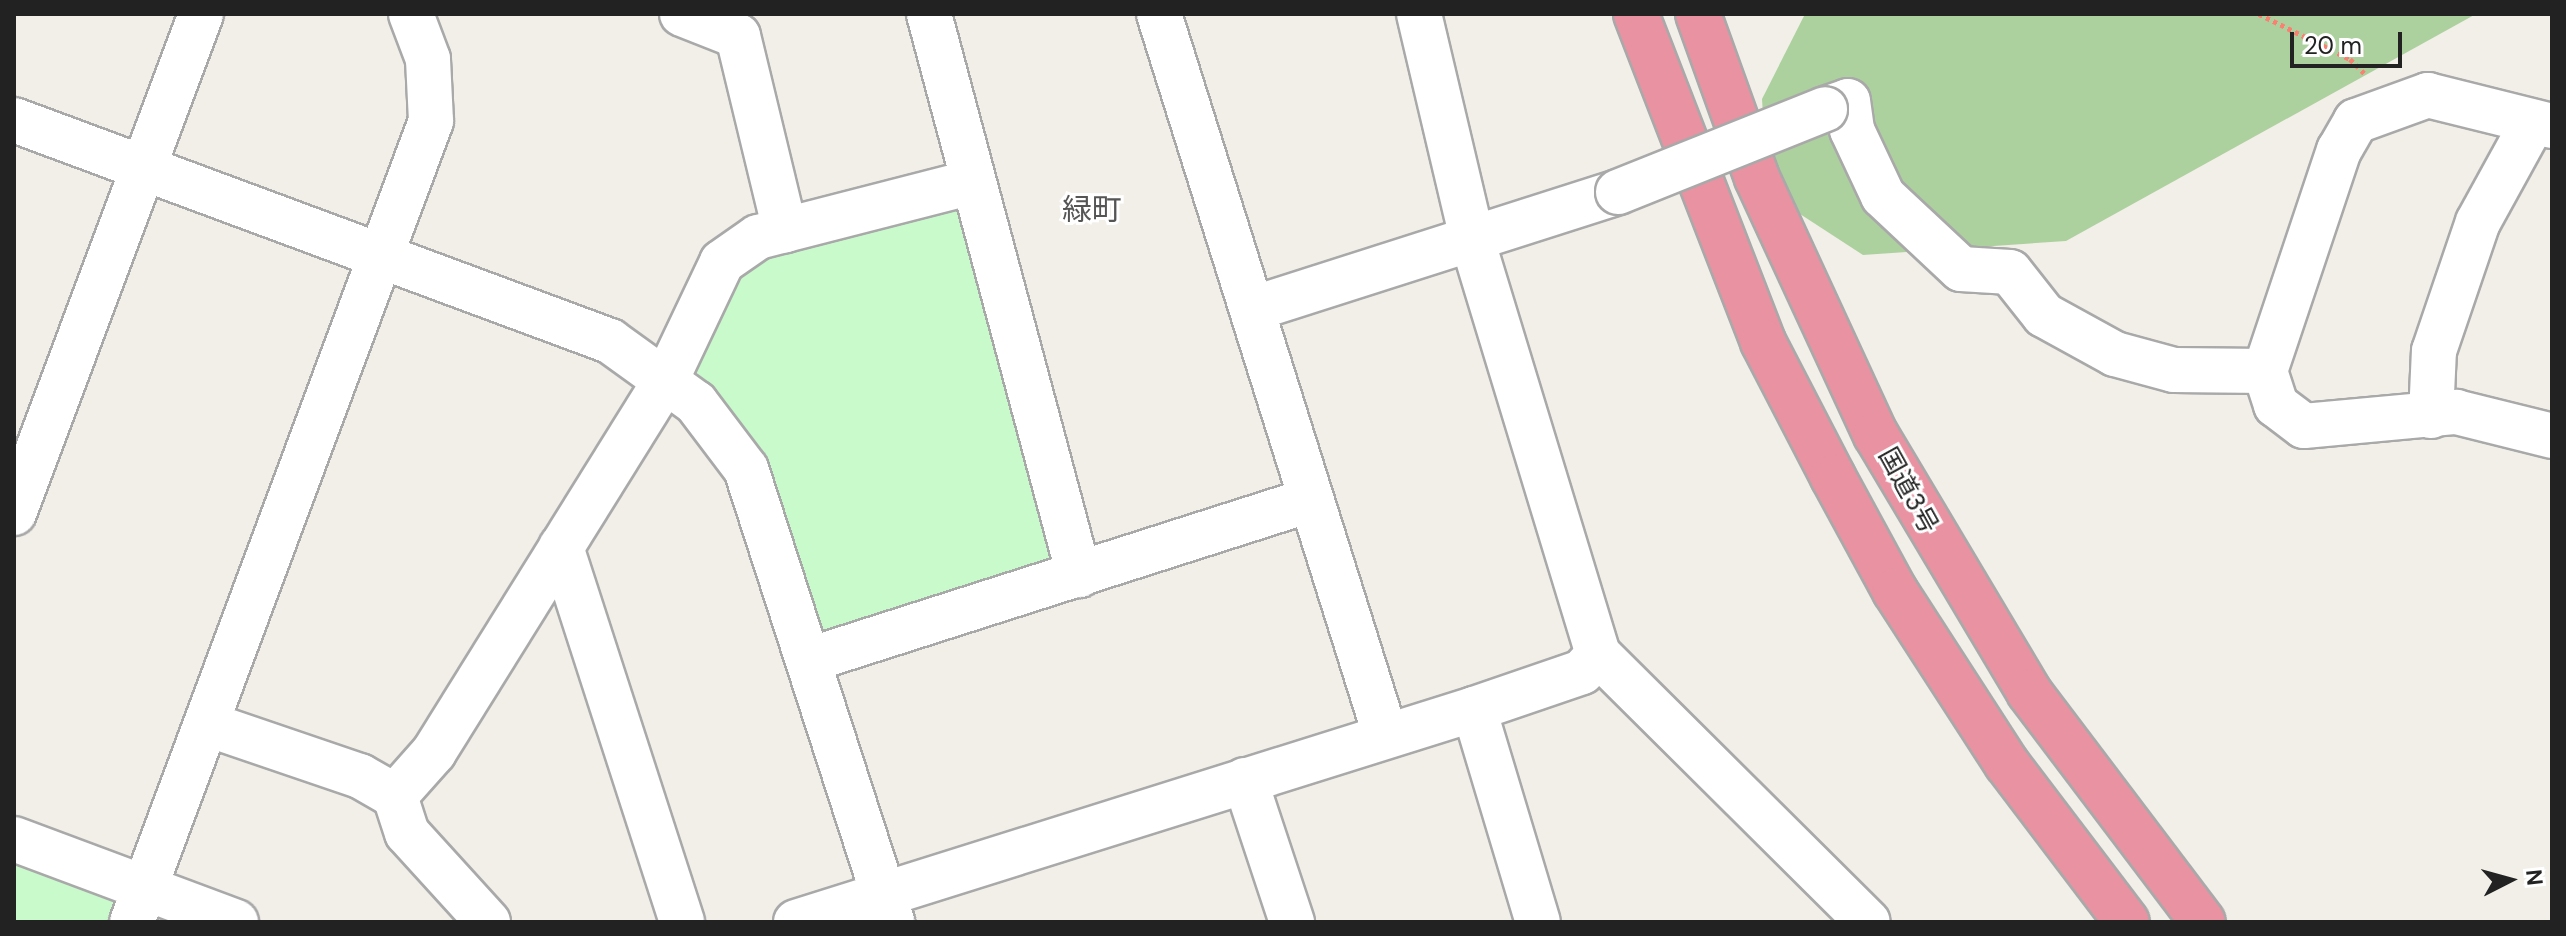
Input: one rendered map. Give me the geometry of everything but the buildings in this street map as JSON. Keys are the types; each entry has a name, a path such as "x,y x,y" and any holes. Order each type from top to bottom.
{"highway":[{"path":"1636,14 1763,342 1840,490 1895,591 2007,764 2127,922"},
{"name":"国道3号","path":"1698,14 1757,178 1876,435 2029,692 2203,922"}],"street":[{"path":"14,513 201,14"},
{"path":"139,905 431,121 428,59 411,14"},
{"path":"682,14 750,25 785,230"},
{"path":"929,14 1079,575"},
{"path":"1159,14 1385,734"},
{"path":"1419,14 1472,238 1598,654 1868,922"},
{"path":"2431,416 2434,351 2478,222 2542,124 2428,95 2395,104 2356,121 2339,150 2265,371 2276,405 2304,426 2431,416 2456,412 2552,436"},
{"path":"1252,309 1618,192 1848,101 1852,130 1883,196 1961,269 2010,272 2044,315 2115,354 2174,370 2265,371"},
{"path":"14,120 610,341 667,378 746,469 812,659 888,908"},
{"path":"395,796 434,752 667,378 722,262 785,230 972,182"},
{"path":"812,659 1310,500"},
{"path":"561,547 682,922"},
{"path":"796,922 888,908 1245,780 1582,672 1598,654"},
{"path":"1474,709 1538,922"},
{"path":"207,724 360,776 395,796 407,833 488,922"},
{"path":"1245,780 1292,922"},
{"path":"14,839 139,905 236,922"}],"path":[{"path":"2259,14 2350,59 2395,104"}],"green space":[{"path":"1805,14 2476,14 2066,241 1863,255 1780,201 1766,160 1762,99"},
{"path":"964,205 1055,552 1046,570 830,635 817,625 693,364 751,262"},
{"path":"14,856 113,894 114,922 14,922"}],"district":[{"name":"緑町","path":"1092,210"}]}
